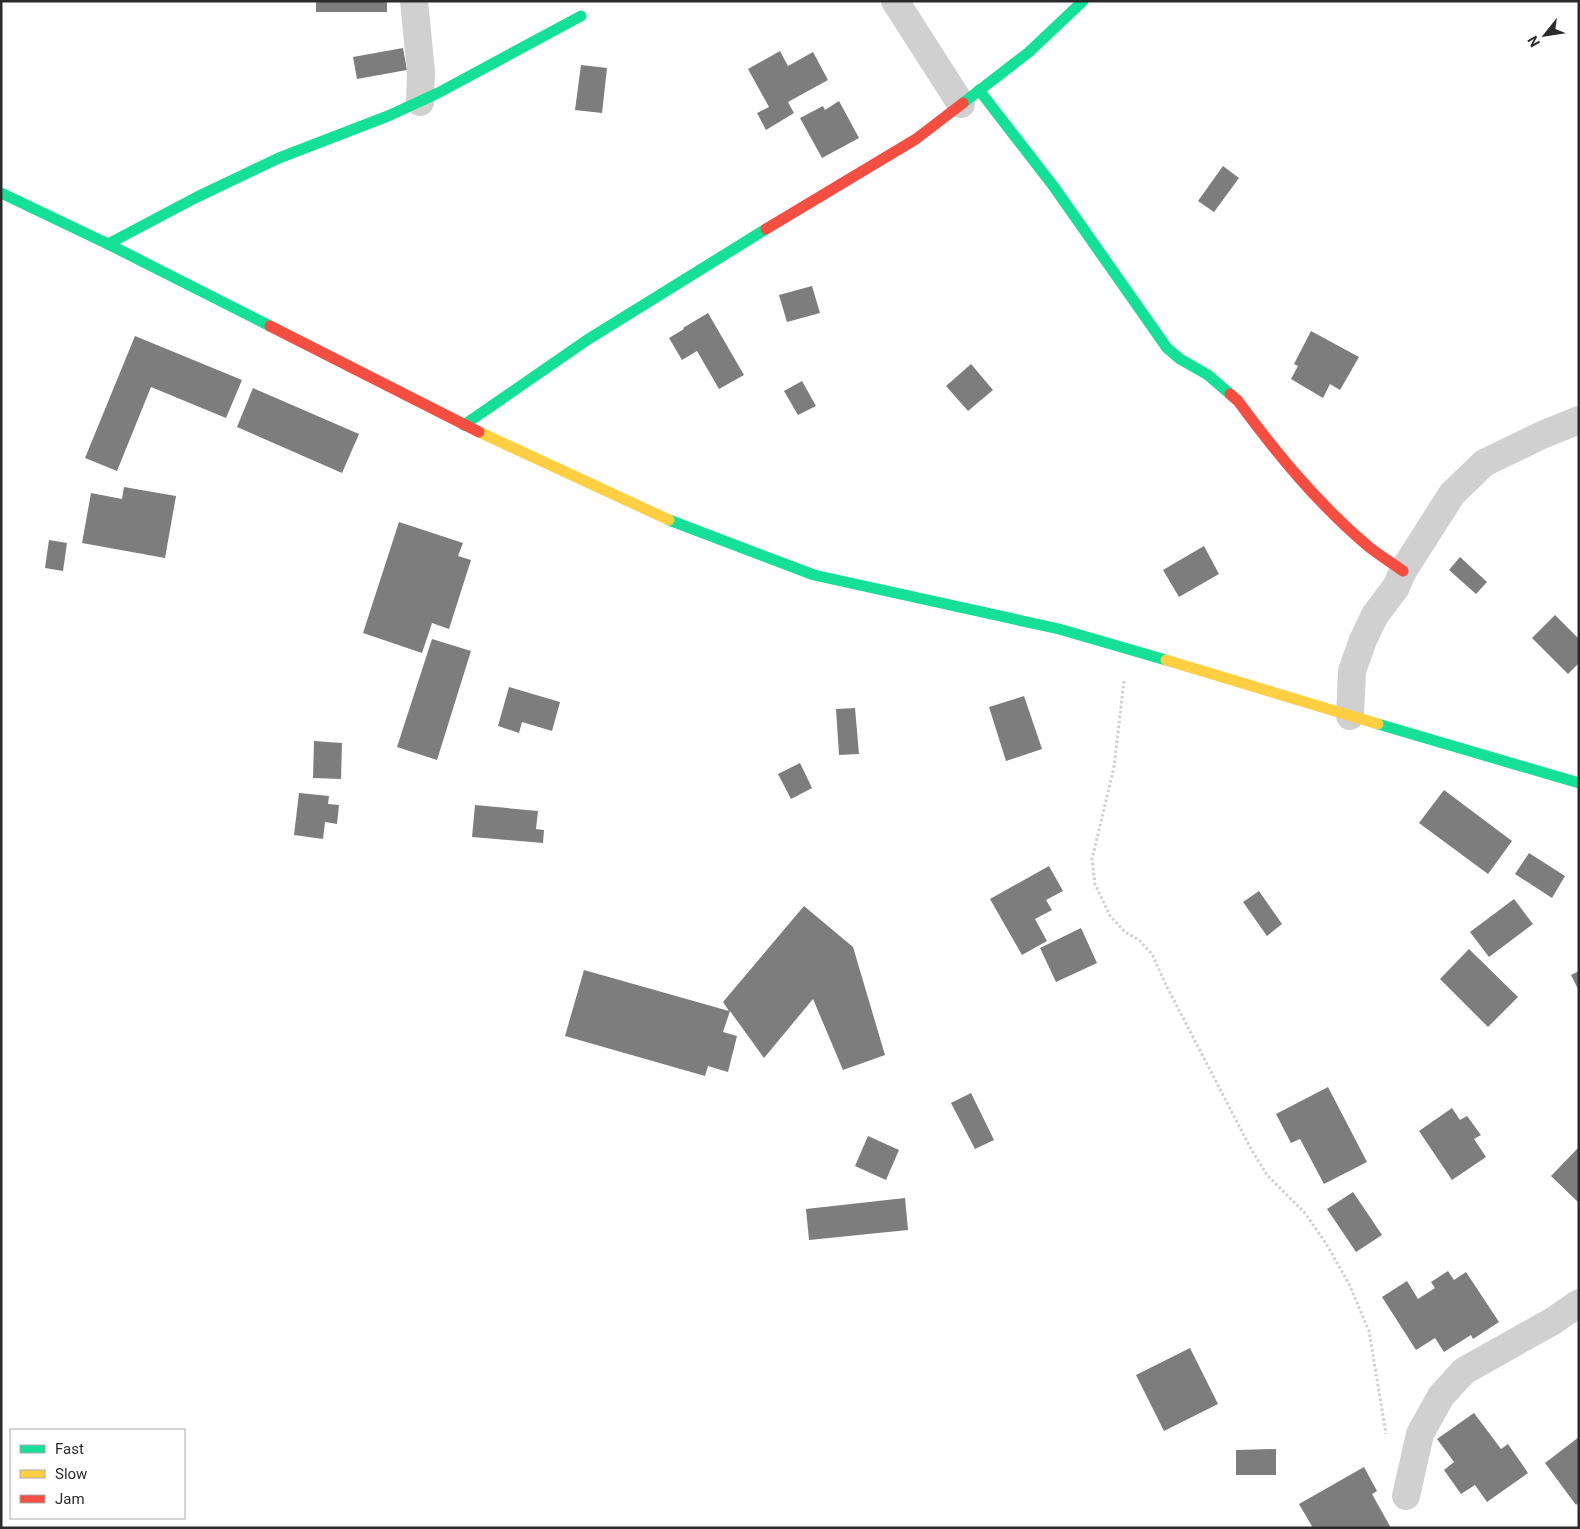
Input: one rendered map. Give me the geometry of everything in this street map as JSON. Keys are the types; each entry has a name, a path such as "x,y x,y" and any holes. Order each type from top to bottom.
{"street":[{"path":"414,1 421,72 420,102"},
{"path":"895,1 970,97 1054,187 1167,348 1180,359 1208,375 1238,401 1278,455 1314,496 1369,547 1403,571"},
{"path":"464,425 587,340 702,267 916,139 1029,52 1083,1"},
{"path":"108,244 197,197 271,162 420,102 581,16"},
{"path":"1,193 108,244 464,425 677,524 814,576 1059,629 1579,783"},
{"path":"1350,716 1352,671 1363,640 1375,615 1396,587 1403,571 1452,494 1484,464 1542,434 1579,420"},
{"path":"1406,1496 1420,1434 1441,1396 1464,1371 1553,1321 1579,1303"}],"path":[{"path":"1127,650 1114,767 1092,859 1095,884 1110,916 1125,932 1138,940 1152,954 1250,1148 1267,1175 1305,1213 1327,1245 1349,1284 1369,1331 1376,1368 1378,1395 1389,1442"}],"building":[{"path":"316,1 387,1 387,12 316,12"},
{"path":"403,48 407,70 357,79 353,57"},
{"path":"780,51 788,66 813,52 828,80 788,102 794,113 766,130 757,113 769,107 748,69"},
{"path":"581,65 607,68 602,113 575,110"},
{"path":"839,101 859,138 822,158 800,118 823,106 825,110"},
{"path":"1223,166 1239,178 1214,212 1198,201"},
{"path":"812,286 820,313 787,322 779,295"},
{"path":"708,313 744,375 719,389 697,351 682,360 669,338"},
{"path":"1311,331 1359,357 1340,390 1330,384 1323,398 1291,379 1298,366 1294,364"},
{"path":"135,336 242,380 226,418 151,387 117,471 85,458"},
{"path":"971,364 993,390 968,411 946,386"},
{"path":"802,381 816,406 798,415 784,391"},
{"path":"253,388 359,434 342,473 237,427"},
{"path":"124,487 176,496 165,558 82,543 91,493 122,499"},
{"path":"399,522 463,543 458,556 471,560 449,629 432,623 422,653 363,633"},
{"path":"49,540 67,543 63,571 45,568"},
{"path":"1204,546 1219,574 1179,597 1163,570"},
{"path":"1460,557 1487,582 1476,594 1449,570"},
{"path":"1555,615 1579,639 1579,663 1568,674 1532,638"},
{"path":"432,639 471,651 437,760 397,747"},
{"path":"509,687 560,702 552,731 522,722 519,733 498,726"},
{"path":"1024,696 1042,749 1006,761 989,707"},
{"path":"855,708 859,754 839,755 836,709"},
{"path":"314,741 342,743 341,779 313,778"},
{"path":"800,763 812,788 791,799 778,774"},
{"path":"1444,790 1512,841 1488,874 1419,823"},
{"path":"299,793 329,796 328,804 339,805 337,824 325,822 323,839 294,835"},
{"path":"475,805 538,811 536,829 544,830 543,843 472,837"},
{"path":"1529,853 1565,876 1552,898 1515,874"},
{"path":"1049,866 1063,891 1046,900 1052,910 1035,919 1047,941 1022,955 990,899"},
{"path":"1259,891 1282,924 1267,936 1243,902"},
{"path":"1514,899 1533,924 1489,957 1470,932"},
{"path":"804,906 853,947 885,1055 843,1070 813,999 764,1058 730,1011 723,1032 737,1036 728,1072 708,1066 705,1076 565,1036 584,970 729,1011 723,1002"},
{"path":"1081,928 1097,963 1056,982 1040,948"},
{"path":"1469,949 1518,997 1488,1027 1440,979"},
{"path":"1579,971 1579,991 1571,975"},
{"path":"1328,1087 1367,1162 1324,1184 1300,1139 1291,1143 1276,1114"},
{"path":"971,1093 994,1140 975,1149 951,1103"},
{"path":"1452,1108 1460,1120 1467,1116 1481,1135 1474,1139 1486,1157 1452,1180 1419,1131"},
{"path":"868,1136 899,1150 886,1180 855,1166"},
{"path":"1579,1147 1579,1203 1551,1176"},
{"path":"1353,1192 1382,1235 1356,1252 1327,1209"},
{"path":"905,1198 908,1230 809,1240 806,1209"},
{"path":"1448,1271 1454,1280 1466,1272 1499,1322 1473,1339 1471,1335 1444,1352 1435,1338 1416,1350 1382,1297 1407,1281 1418,1299 1435,1288 1431,1282"},
{"path":"1190,1348 1218,1404 1164,1431 1136,1375"},
{"path":"1474,1413 1501,1449 1508,1444 1528,1473 1487,1502 1475,1485 1461,1494 1444,1470 1454,1462 1437,1439"},
{"path":"1579,1437 1579,1502 1576,1505 1545,1463"},
{"path":"1276,1449 1276,1475 1236,1475 1236,1450"},
{"path":"1364,1467 1377,1491 1372,1494 1391,1528 1313,1528 1299,1504"}],"traffic: fast":[{"path":"963,103 1029,52 1083,1"},
{"path":"108,244 197,197 279,158 388,116 438,93 581,16"},
{"path":"979,90 1054,187 1167,348 1180,359 1208,375 1230,394"},
{"path":"1,193 108,244 270,326"},
{"path":"464,425 587,340 766,229"},
{"path":"669,520 814,575 1059,629 1166,660"},
{"path":"1378,724 1579,783"}],"traffic: slow":[{"path":"479,432 669,520"},
{"path":"1166,660 1378,724"}],"traffic: jam":[{"path":"766,229 916,139 963,103"},
{"path":"270,326 479,432"},
{"path":"1230,394 1238,401 1299,478 1332,514 1369,547 1403,571"}]}
